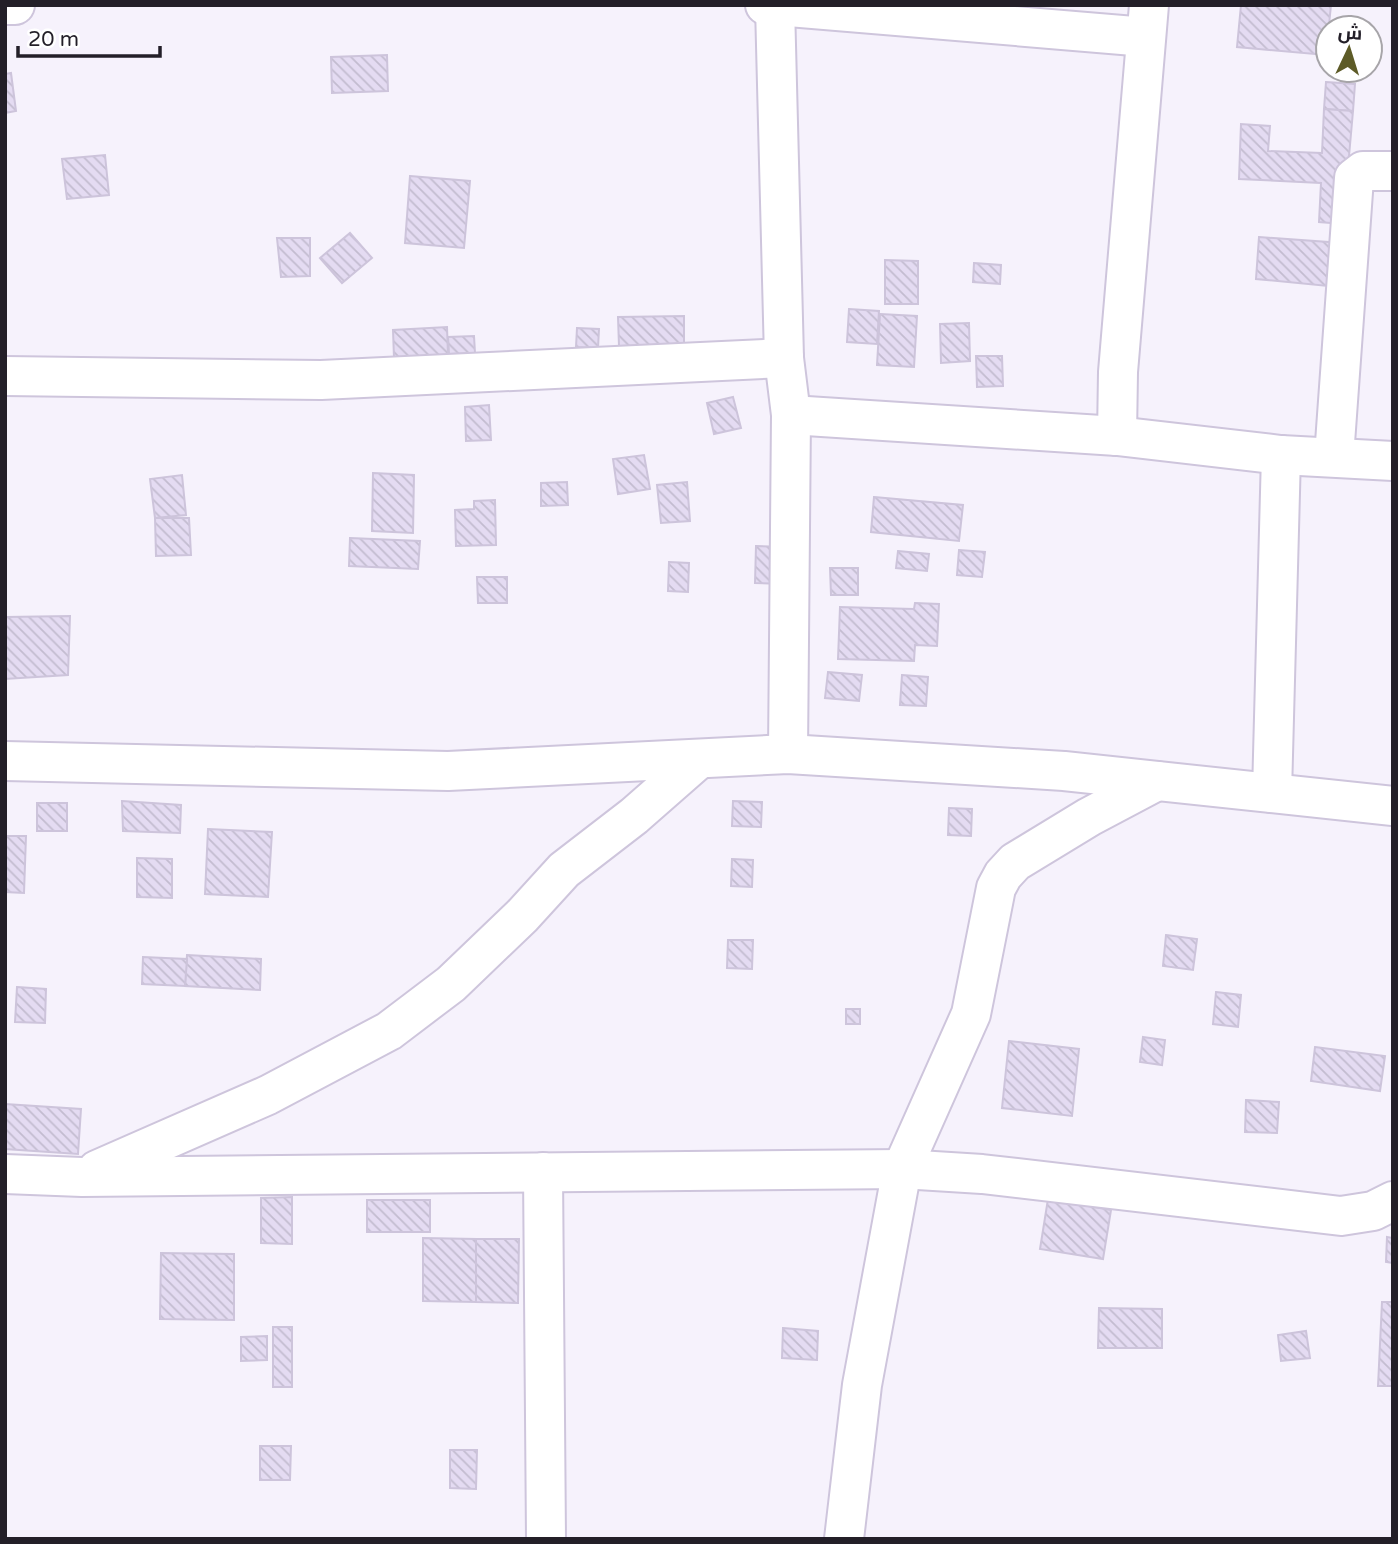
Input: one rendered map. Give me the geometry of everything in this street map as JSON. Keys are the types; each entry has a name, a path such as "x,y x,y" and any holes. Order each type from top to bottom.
{"street":[{"path":"5,5 15,5"},
{"path":"765,5 1147,21 1118,372 1117,436"},
{"path":"775,6 784,358 791,415 788,754"},
{"path":"1334,457 1354,178 1363,171 1393,172"},
{"path":"5,376 321,380 784,358"},
{"path":"791,415 1117,436 1280,455 1393,461"},
{"path":"1272,793 1280,455"},
{"path":"5,761 447,771 788,754 1064,771 1393,806"},
{"path":"82,1177 268,1096 389,1031 451,984 523,916 565,870 634,816 699,759"},
{"path":"844,1539 862,1385 902,1169 971,1014 996,888 1015,862 1157,780"},
{"path":"5,1174 82,1177 902,1169 982,1174 1341,1216 1373,1211 1393,1202"},
{"path":"543,1172 547,1539"}],"building":[{"path":"1241,5 1331,5 1330,14 1314,14 1314,54 1237,47"},
{"path":"387,55 388,91 332,93 331,57"},
{"path":"11,73 16,111 5,113 5,74"},
{"path":"1326,84 1355,84 1353,111 1324,109"},
{"path":"1324,109 1353,111 1343,224 1319,222 1321,183 1239,179 1241,124 1270,126 1268,151 1322,153"},
{"path":"105,155 109,195 67,199 62,159"},
{"path":"410,176 470,181 464,248 405,243"},
{"path":"350,233 372,258 342,283 320,258"},
{"path":"1259,237 1342,243 1338,287 1256,279"},
{"path":"277,238 310,238 310,276 281,277"},
{"path":"885,260 918,261 918,304 885,304"},
{"path":"974,263 1001,265 1000,284 973,282"},
{"path":"849,309 879,311 877,344 847,342"},
{"path":"880,314 917,316 914,367 877,365"},
{"path":"684,316 684,345 619,346 618,317"},
{"path":"969,323 970,361 941,363 940,324"},
{"path":"447,327 448,355 394,358 393,330"},
{"path":"577,328 599,329 598,348 576,347"},
{"path":"474,336 475,353 449,354 448,337"},
{"path":"976,356 1002,356 1003,386 977,387"},
{"path":"733,397 741,428 714,434 707,403"},
{"path":"489,405 491,440 466,441 465,407"},
{"path":"644,455 650,489 618,494 613,459"},
{"path":"373,473 414,475 413,533 372,531"},
{"path":"182,475 186,515 155,518 150,479"},
{"path":"567,482 568,505 541,506 541,483"},
{"path":"687,482 690,521 661,523 657,485"},
{"path":"874,497 963,505 959,541 871,532"},
{"path":"495,500 496,545 456,546 455,510 474,509 474,501"},
{"path":"155,518 189,518 191,555 156,556"},
{"path":"350,538 420,541 418,569 349,566"},
{"path":"756,546 784,547 784,584 755,583"},
{"path":"959,550 985,552 982,577 957,575"},
{"path":"898,551 929,554 927,571 896,568"},
{"path":"669,562 689,563 688,592 668,591"},
{"path":"830,568 858,568 858,595 831,595"},
{"path":"477,577 507,577 507,603 478,603"},
{"path":"915,603 939,604 937,646 915,645 914,661 838,659 840,607 914,609"},
{"path":"5,605 6,617 70,616 68,675 5,679"},
{"path":"828,672 862,675 859,701 825,698"},
{"path":"902,675 928,677 926,706 900,705"},
{"path":"122,801 181,805 180,833 123,831"},
{"path":"733,801 762,802 761,827 732,826"},
{"path":"37,803 67,803 67,831 37,831"},
{"path":"949,808 972,809 971,836 948,835"},
{"path":"208,829 272,832 268,897 205,894"},
{"path":"5,836 26,836 24,893 5,892"},
{"path":"137,858 172,859 172,898 137,897"},
{"path":"732,859 753,860 752,887 731,886"},
{"path":"1166,935 1197,939 1193,970 1163,966"},
{"path":"728,940 753,940 752,969 727,968"},
{"path":"187,955 261,959 260,990 185,986"},
{"path":"143,957 187,959 185,986 142,984"},
{"path":"17,987 46,989 45,1023 15,1022"},
{"path":"1216,992 1241,995 1238,1027 1213,1024"},
{"path":"846,1009 860,1009 860,1024 846,1024"},
{"path":"1143,1037 1165,1040 1162,1065 1140,1062"},
{"path":"1009,1041 1079,1049 1072,1116 1002,1108"},
{"path":"1315,1047 1385,1056 1380,1091 1311,1081"},
{"path":"1246,1100 1279,1102 1277,1133 1245,1132"},
{"path":"5,1104 81,1109 78,1154 5,1149"},
{"path":"292,1197 292,1244 261,1243 261,1198"},
{"path":"1048,1199 1111,1210 1103,1259 1040,1249"},
{"path":"367,1200 430,1200 430,1232 367,1232"},
{"path":"1387,1237 1393,1238 1393,1263 1386,1262"},
{"path":"423,1238 476,1239 476,1302 423,1301"},
{"path":"476,1239 519,1239 518,1303 476,1302"},
{"path":"161,1253 234,1254 234,1320 160,1319"},
{"path":"1382,1302 1393,1302 1393,1386 1378,1386"},
{"path":"1099,1308 1162,1309 1162,1348 1098,1348"},
{"path":"273,1327 292,1327 292,1387 273,1387"},
{"path":"783,1328 818,1331 817,1360 782,1358"},
{"path":"1306,1331 1310,1358 1281,1361 1278,1335"},
{"path":"267,1336 267,1360 241,1361 241,1337"},
{"path":"260,1446 291,1446 290,1480 260,1480"},
{"path":"450,1450 477,1450 476,1489 450,1488"}]}
